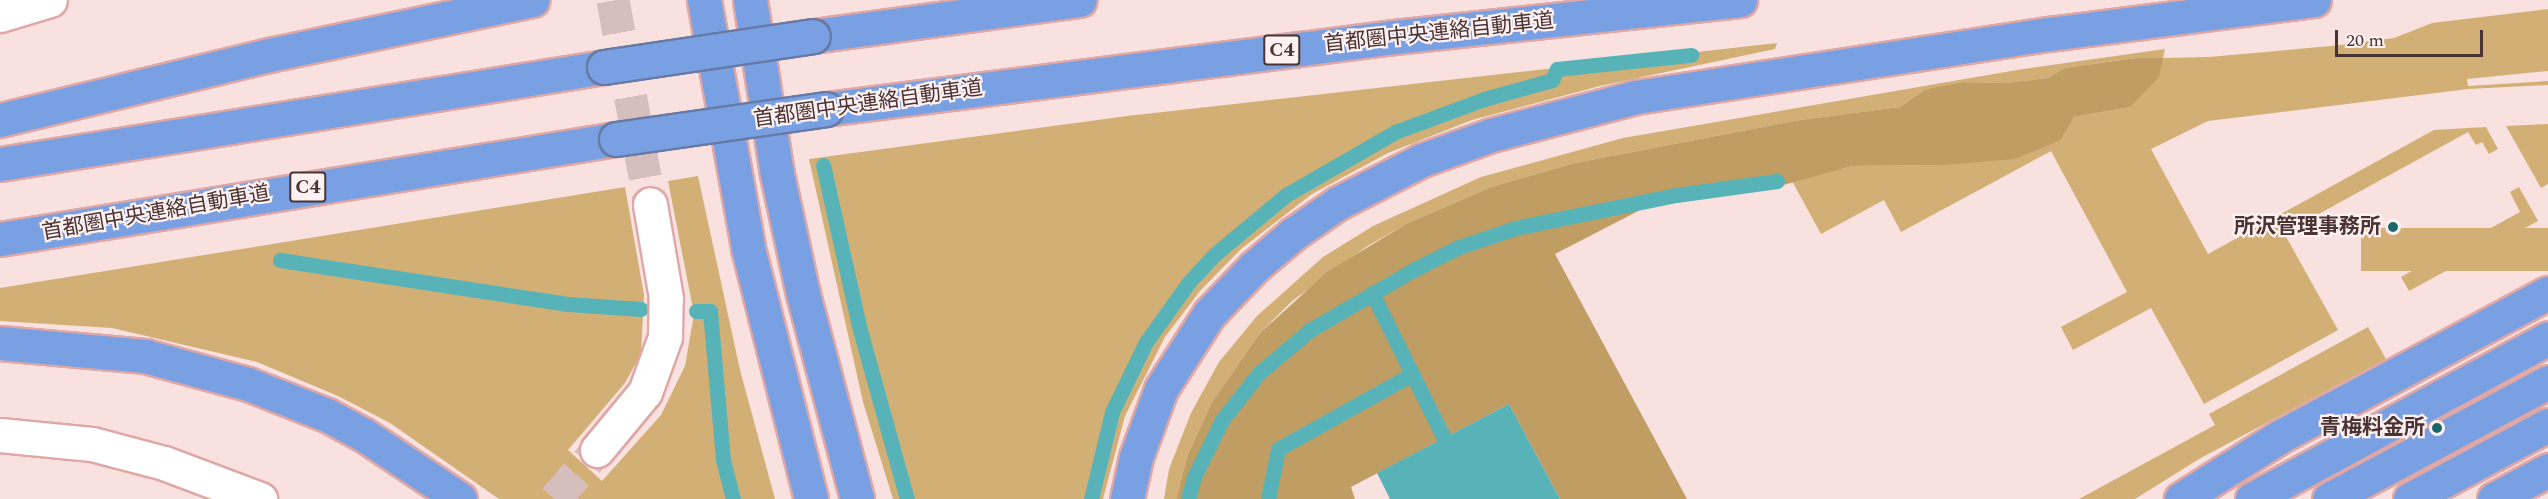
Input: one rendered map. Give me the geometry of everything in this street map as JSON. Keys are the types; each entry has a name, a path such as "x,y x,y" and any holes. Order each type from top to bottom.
{"highway":[{"path":"0,120 269,55 532,0"},
{"path":"704,0 747,248 811,499"},
{"path":"750,0 777,174 803,294 857,499"},
{"path":"0,164 604,67 1080,0"},
{"name":"首都圏中央連絡自動車道","path":"0,239 616,139 826,109 1394,37 1740,0"},
{"path":"1127,499 1136,457 1161,389 1209,314 1254,267 1293,234 1338,203 1422,160 1491,135 1636,97 1982,43 2314,0"},
{"path":"2181,499 2280,436 2548,292"},
{"path":"2252,499 2548,338"},
{"path":"0,343 145,356 248,384 308,406 364,435 460,499"},
{"path":"2329,499 2548,382"},
{"path":"2410,499 2548,425"},
{"path":"2494,499 2548,470"}],"street":[{"path":"0,15 50,0"},
{"path":"597,450 645,392 665,337 666,298 650,204"},
{"path":"0,435 92,444 164,463 260,499"}],"shaded area":[{"path":"2548,9 2548,71 2467,79 2468,86 2548,81 2548,85 2468,89 2208,121 2151,149 2208,254 2434,130 2486,127 2498,149 2489,154 2482,142 2476,145 2468,132 2284,233 2338,330 2204,404 2151,308 2073,350 2061,327 2127,292 2051,151 1901,232 1884,200 1821,234 1792,181 1852,166 1944,165 2061,140 2074,117 2130,107 2163,58 2209,57 2394,38 2432,23"},
{"path":"1777,43 1775,49 1600,86 1472,120 1388,153 1312,194 1241,249 1200,291 1165,337 1125,416 1103,499 893,499 863,402 809,159 1127,116"},
{"path":"2165,49 2163,58 2136,58 2064,68 2048,78 2005,83 1962,82 1926,89 1900,107 1800,120 1575,163 1491,187 1406,224 1366,247 1292,301 1260,333 1212,402 1188,454 1176,499 1164,499 1169,469 1191,413 1219,362 1257,316 1323,257 1373,226 1481,177 1623,138 2017,70"},
{"path":"2136,58 2163,58 2159,77 2130,107 2074,117 2061,140 2015,159 1944,165 1852,166 1776,187 1644,208 1555,254 1687,499 1560,499 1509,404 1351,487 1355,499 1176,499 1188,454 1212,402 1260,333 1327,272 1406,224 1491,187 1575,163 1800,120 1900,107 1926,89 1962,82 2005,83 2048,78 2064,68"},
{"path":"2548,124 2548,184 2541,188 2506,126"},
{"path":"698,176 740,370 775,499 499,499 390,423 338,396 257,362 112,328 0,321 0,288 625,187 644,295 641,354 625,383 568,450 602,481 661,415 685,366 694,314 668,181"},
{"path":"2519,187 2538,221 2409,291 2401,277 2520,212 2510,192"},
{"path":"2361,228 2548,228 2548,271 2361,271"},
{"path":"2368,327 2386,359 2199,459 2135,499 2079,499 2215,425 2209,414"}],"water":[{"path":"1509,404 1560,499 1390,499 1377,473"}],"waterway":[{"path":"1091,499 1112,412 1146,342 1189,282 1214,255 1286,195 1395,132 1484,99 1552,80 1557,69 1691,55"},
{"path":"823,165 860,330 907,499"},
{"path":"1188,499 1194,477 1222,420 1259,373 1310,330 1415,269 1459,247 1515,228 1676,195 1777,181"},
{"path":"280,260 568,304 641,309"},
{"path":"1372,293 1444,438"},
{"path":"696,311 710,311 723,460 733,499"},
{"path":"1268,499 1278,449 1412,374"}],"tunnel":[{"path":"613,0 650,204"},
{"path":"555,499 597,450"}],"place":[{"name":"所沢管理事務所","path":"2393,227"},
{"name":"青梅料金所","path":"2437,428"}]}
